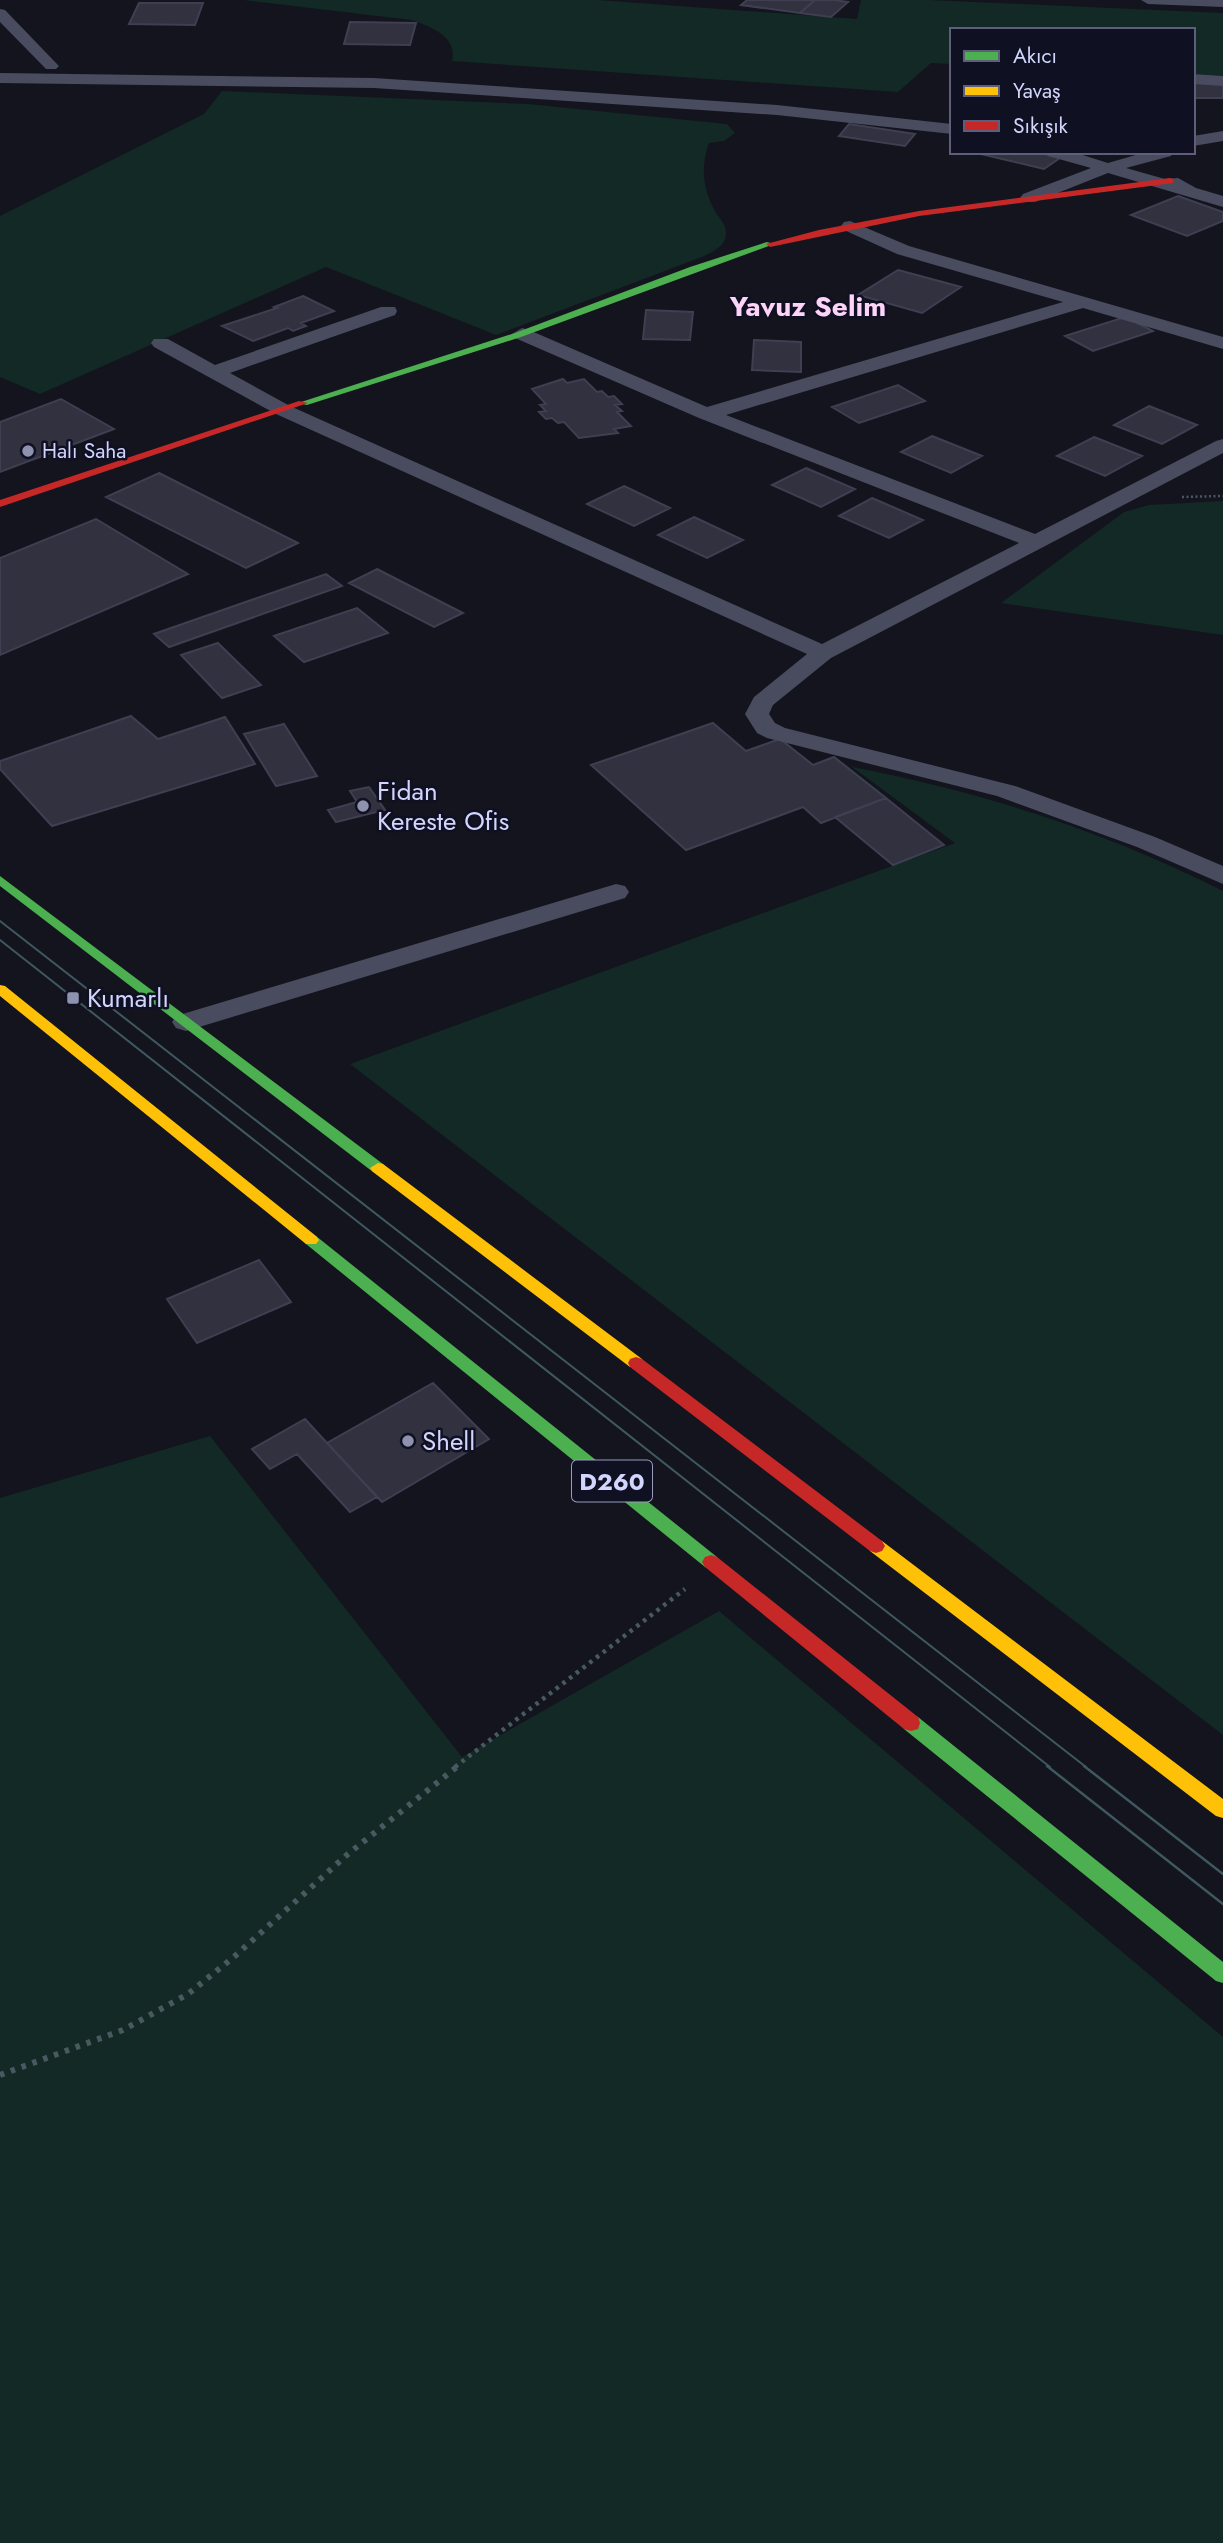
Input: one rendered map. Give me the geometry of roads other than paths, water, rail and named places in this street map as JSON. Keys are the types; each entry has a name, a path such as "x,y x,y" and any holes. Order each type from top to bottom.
{"main road":[{"path":"0,504 115,462 522,334 728,256 799,236 1030,198 1163,182"},
{"path":"0,880 1223,1810"},
{"name":"D260","path":"0,989 1223,1974"}],"street":[{"path":"1148,0 1223,3"},
{"path":"0,13 51,66"},
{"path":"0,65 363,69 911,108"},
{"path":"0,78 374,83 777,110 950,129"},
{"path":"1195,79 1223,81"},
{"path":"1195,132 1223,136"},
{"path":"1195,141 1223,136"},
{"path":"1060,154 1104,169 1163,182 1223,202"},
{"path":"1030,198 1104,169 1159,154"},
{"path":"1163,182 1161,162 1165,154"},
{"path":"850,226 903,250 1223,343"},
{"path":"706,414 1084,302"},
{"path":"213,372 388,311"},
{"path":"522,334 706,414 1034,541"},
{"path":"161,343 283,410 823,653"},
{"path":"1223,445 823,653 762,702 757,714 766,728 789,738 1006,792 1146,842 1223,876"},
{"path":"186,1022 616,892"}],"tram line":[{"path":"0,921 1086,1767"},
{"path":"0,940 1050,1767"},
{"path":"1047,1766 1223,1904"},
{"path":"1084,1766 1223,1874"}],"place":[{"name":"Halı Saha","path":"28,451"},
{"name":"Fidan Kereste Ofis","path":"363,806"},
{"name":"Kumarlı","path":"73,998"},
{"name":"Shell","path":"408,1441"}],"district":[{"name":"Yavuz Selim","path":"808,306"}]}
